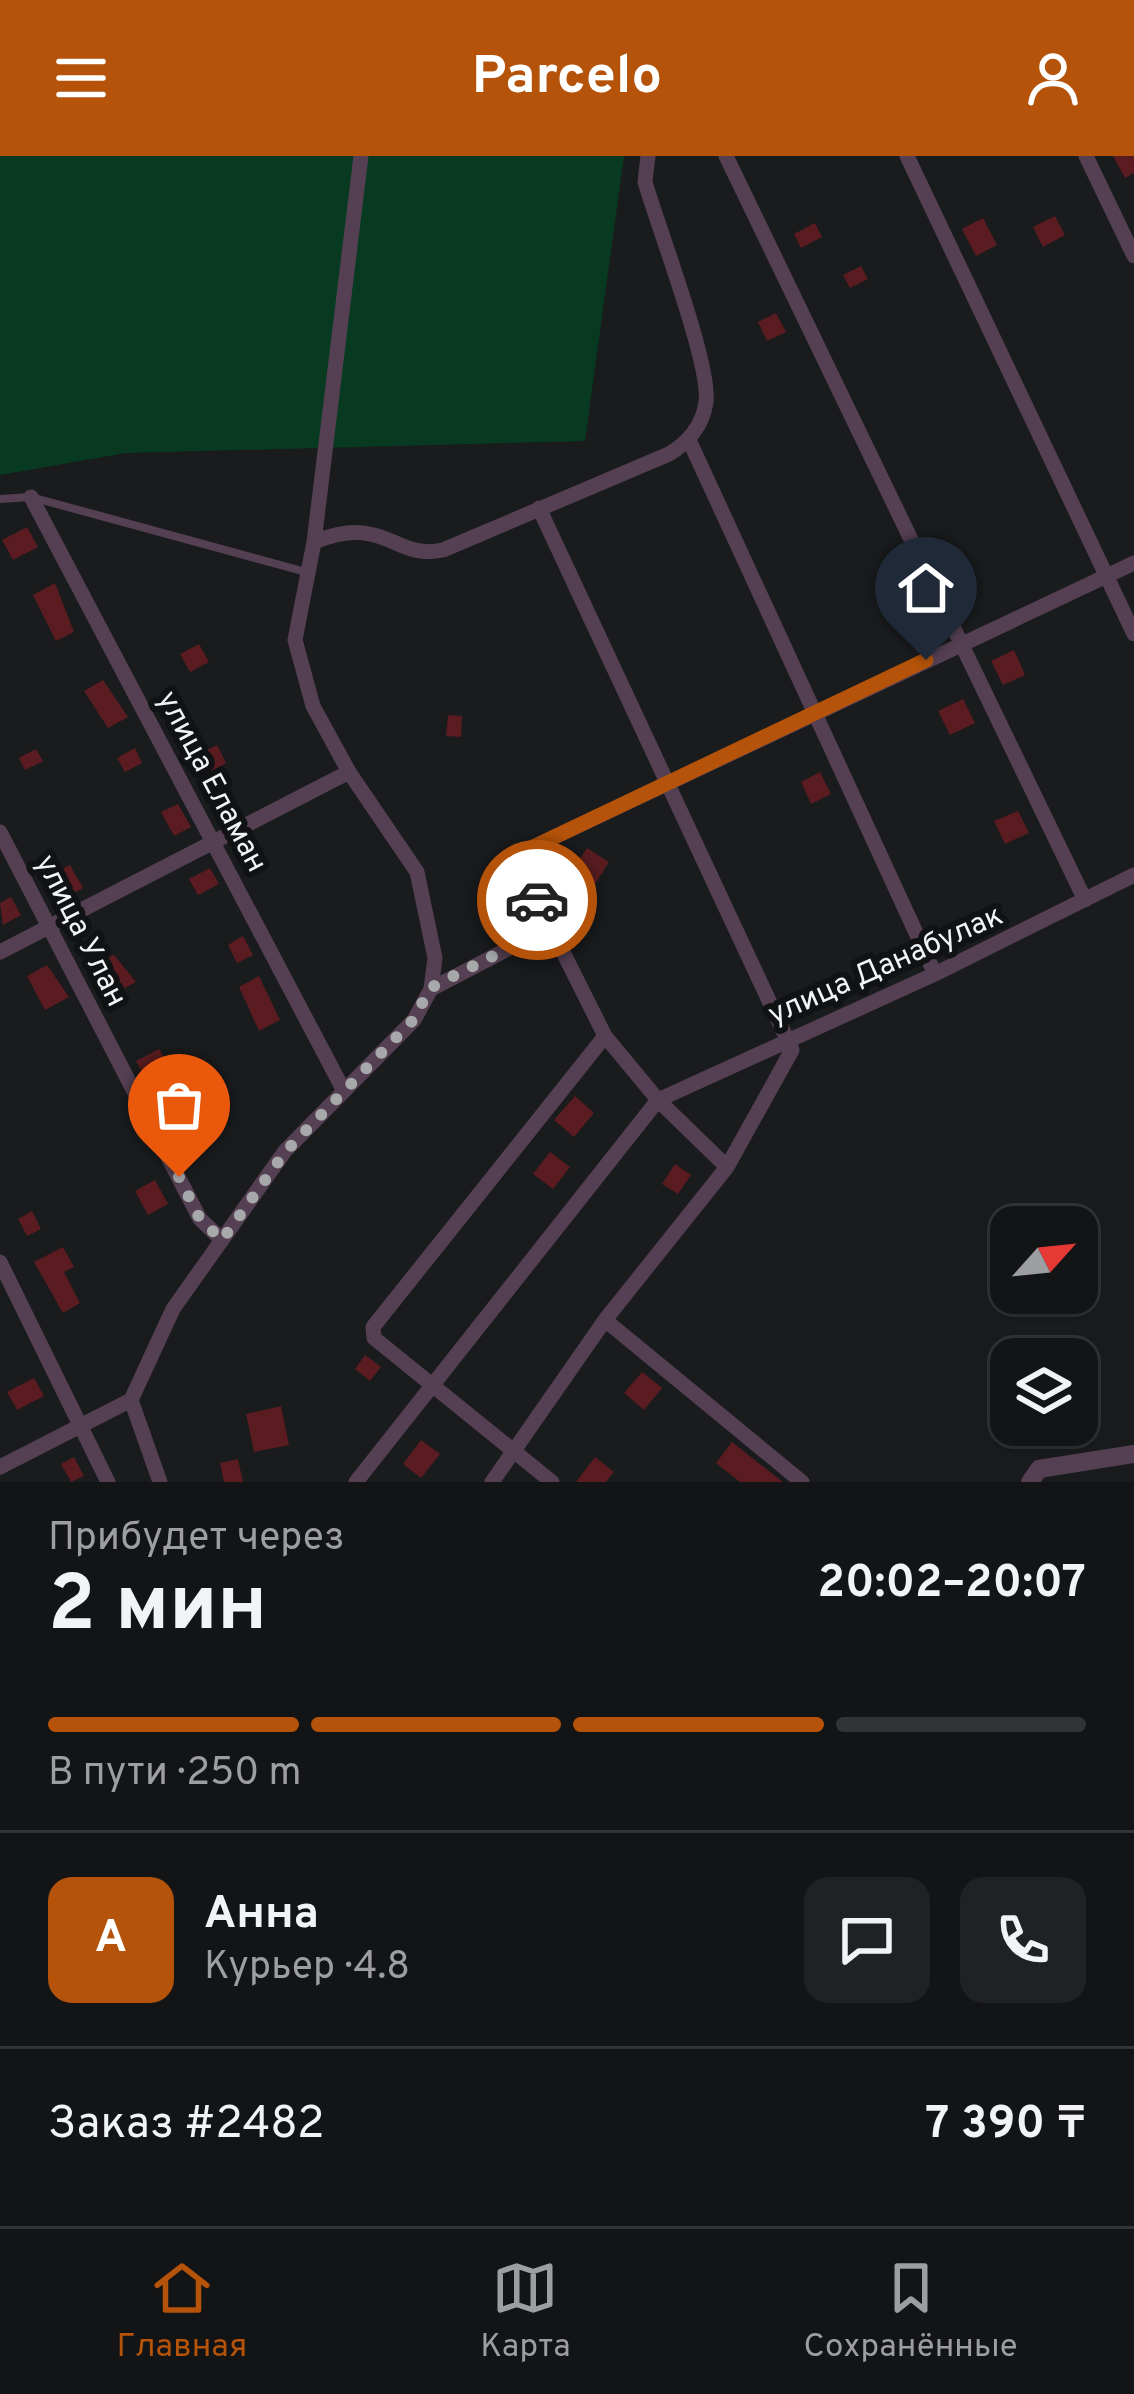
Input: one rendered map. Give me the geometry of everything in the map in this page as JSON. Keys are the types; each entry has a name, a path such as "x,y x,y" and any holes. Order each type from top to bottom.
{"street":[{"path":"0,1467 131,1400 173,1310 286,1151 414,1019 430,988 435,958 417,872 349,772 313,706 295,640 314,542 361,156"},
{"path":"314,542 361,530 431,553 669,454 689,440 707,398 702,365 645,182 648,156"},
{"path":"726,156 1085,901"},
{"path":"907,156 1134,634"},
{"path":"1086,156 1134,256"},
{"path":"689,440 935,974"},
{"name":"улица Еламан","path":"31,497 344,1091"},
{"path":"492,1482 605,1320 727,1167 783,1074 792,1050 539,508"},
{"path":"727,1167 658,1100 605,1036 523,872 529,849 1134,563"},
{"path":"0,952 349,772"},
{"name":"улица Улан","path":"0,832 200,1219 222,1240"},
{"name":"улица Данабулак","path":"658,1100 935,974 1134,875"},
{"path":"430,988 550,927"},
{"path":"552,1482 374,1338 374,1327 605,1036"},
{"path":"356,1482 658,1100"},
{"path":"0,1262 108,1482"},
{"path":"605,1320 802,1482"},
{"path":"131,1400 160,1482"},
{"path":"1030,1482 1039,1469 1134,1454"}],"lane":[{"path":"0,499 31,497 308,572"}],"green space":[{"path":"0,156 624,156 585,441 126,453 0,475"}],"building":[{"path":"1113,156 1134,156 1134,173 1125,178"},
{"path":"1055,216 1065,235 1043,247 1033,227"},
{"path":"983,218 997,245 976,256 962,229"},
{"path":"815,223 822,237 801,248 794,234"},
{"path":"861,266 868,279 850,288 843,275"},
{"path":"776,313 786,332 767,341 758,322"},
{"path":"27,527 38,547 13,560 2,540"},
{"path":"55,583 74,632 56,641 33,595"},
{"path":"199,644 209,662 190,672 180,654"},
{"path":"1014,650 1025,675 1003,685 991,661"},
{"path":"103,680 128,717 108,728 84,691"},
{"path":"963,699 975,723 950,735 938,711"},
{"path":"448,715 462,716 461,737 446,736"},
{"path":"217,745 226,763 201,777 191,758"},
{"path":"135,748 142,763 125,772 117,758"},
{"path":"36,749 43,761 25,770 19,758"},
{"path":"820,772 831,794 811,804 801,782"},
{"path":"178,804 191,827 174,836 161,812"},
{"path":"1018,811 1029,833 1005,844 994,821"},
{"path":"587,848 609,862 592,889 570,874"},
{"path":"70,865 83,888 67,897 54,873"},
{"path":"210,868 219,884 198,895 189,879"},
{"path":"11,897 21,915 3,925 0,903"},
{"path":"243,936 253,955 237,963 228,945"},
{"path":"114,955 136,982 104,999 89,968"},
{"path":"47,965 69,997 45,1010 27,976"},
{"path":"259,976 280,1020 259,1031 239,987"},
{"path":"159,1049 165,1059 141,1071 136,1061"},
{"path":"194,1084 202,1098 165,1118 157,1104"},
{"path":"575,1096 594,1113 574,1137 554,1120"},
{"path":"550,1152 570,1167 553,1189 533,1174"},
{"path":"675,1164 691,1175 678,1194 662,1184"},
{"path":"155,1180 168,1204 148,1215 135,1191"},
{"path":"32,1211 41,1229 27,1236 18,1219"},
{"path":"63,1247 74,1267 64,1272 80,1303 63,1313 34,1262"},
{"path":"365,1355 381,1367 370,1381 355,1369"},
{"path":"642,1372 662,1388 644,1410 624,1393"},
{"path":"34,1378 44,1396 17,1410 7,1392"},
{"path":"281,1406 289,1445 254,1452 246,1414"},
{"path":"421,1440 440,1454 421,1478 403,1464"},
{"path":"732,1442 783,1482 740,1482 716,1463"},
{"path":"74,1457 84,1476 71,1482 61,1464"},
{"path":"595,1457 614,1472 606,1482 576,1482"},
{"path":"238,1459 243,1482 224,1482 220,1463"}],"way so far":[{"path":"179,1177 200,1219 222,1240 286,1151 414,1019 430,988 550,927 537,900"}],"route":[{"path":"537,900 523,872 529,849 926,660"}]}
